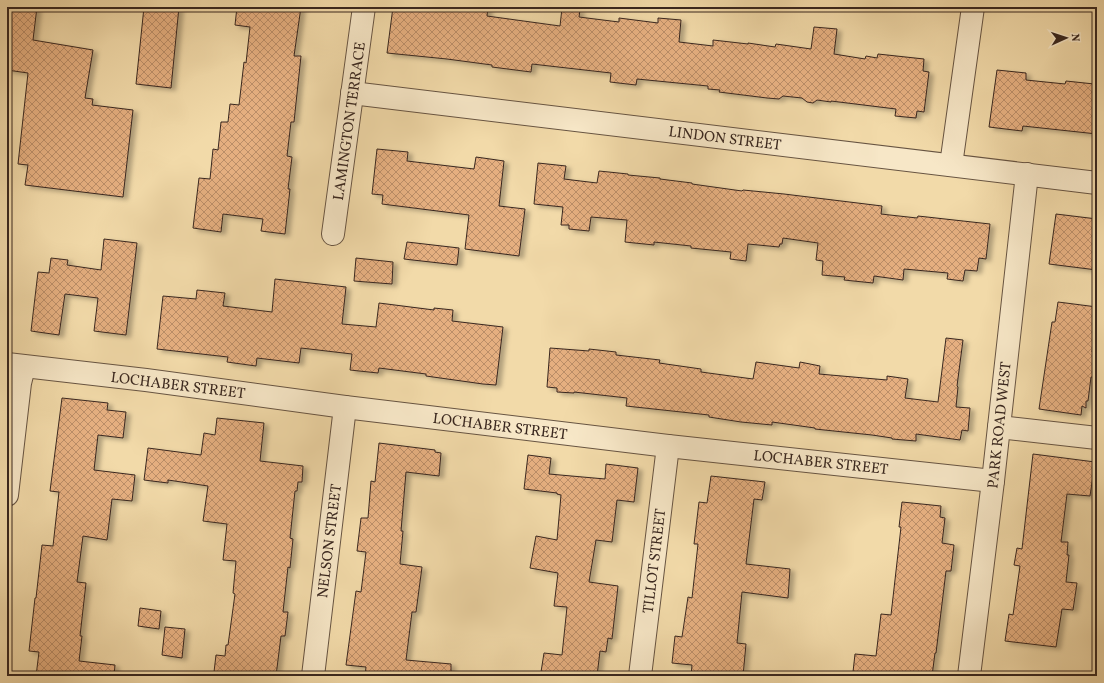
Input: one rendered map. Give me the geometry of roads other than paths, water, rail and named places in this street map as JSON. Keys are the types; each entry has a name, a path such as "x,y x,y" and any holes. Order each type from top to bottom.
{"street":[{"name":"LAMINGTON TERRACE","path":"334,234 364,7"},
{"path":"951,165 973,7"},
{"name":"LINDON STREET","path":"352,93 1097,183"},
{"name":"PARK ROAD WEST","path":"969,676 993,481 1027,174"},
{"path":"7,495 20,383 15,366"},
{"name":"LOCHABER STREET","path":"15,366 146,380 345,407 668,446 993,481"},
{"name":"NELSON STREET","path":"313,676 345,407"},
{"path":"999,427 1097,438"},
{"name":"TILLOT STREET","path":"640,676 668,446"}]}
